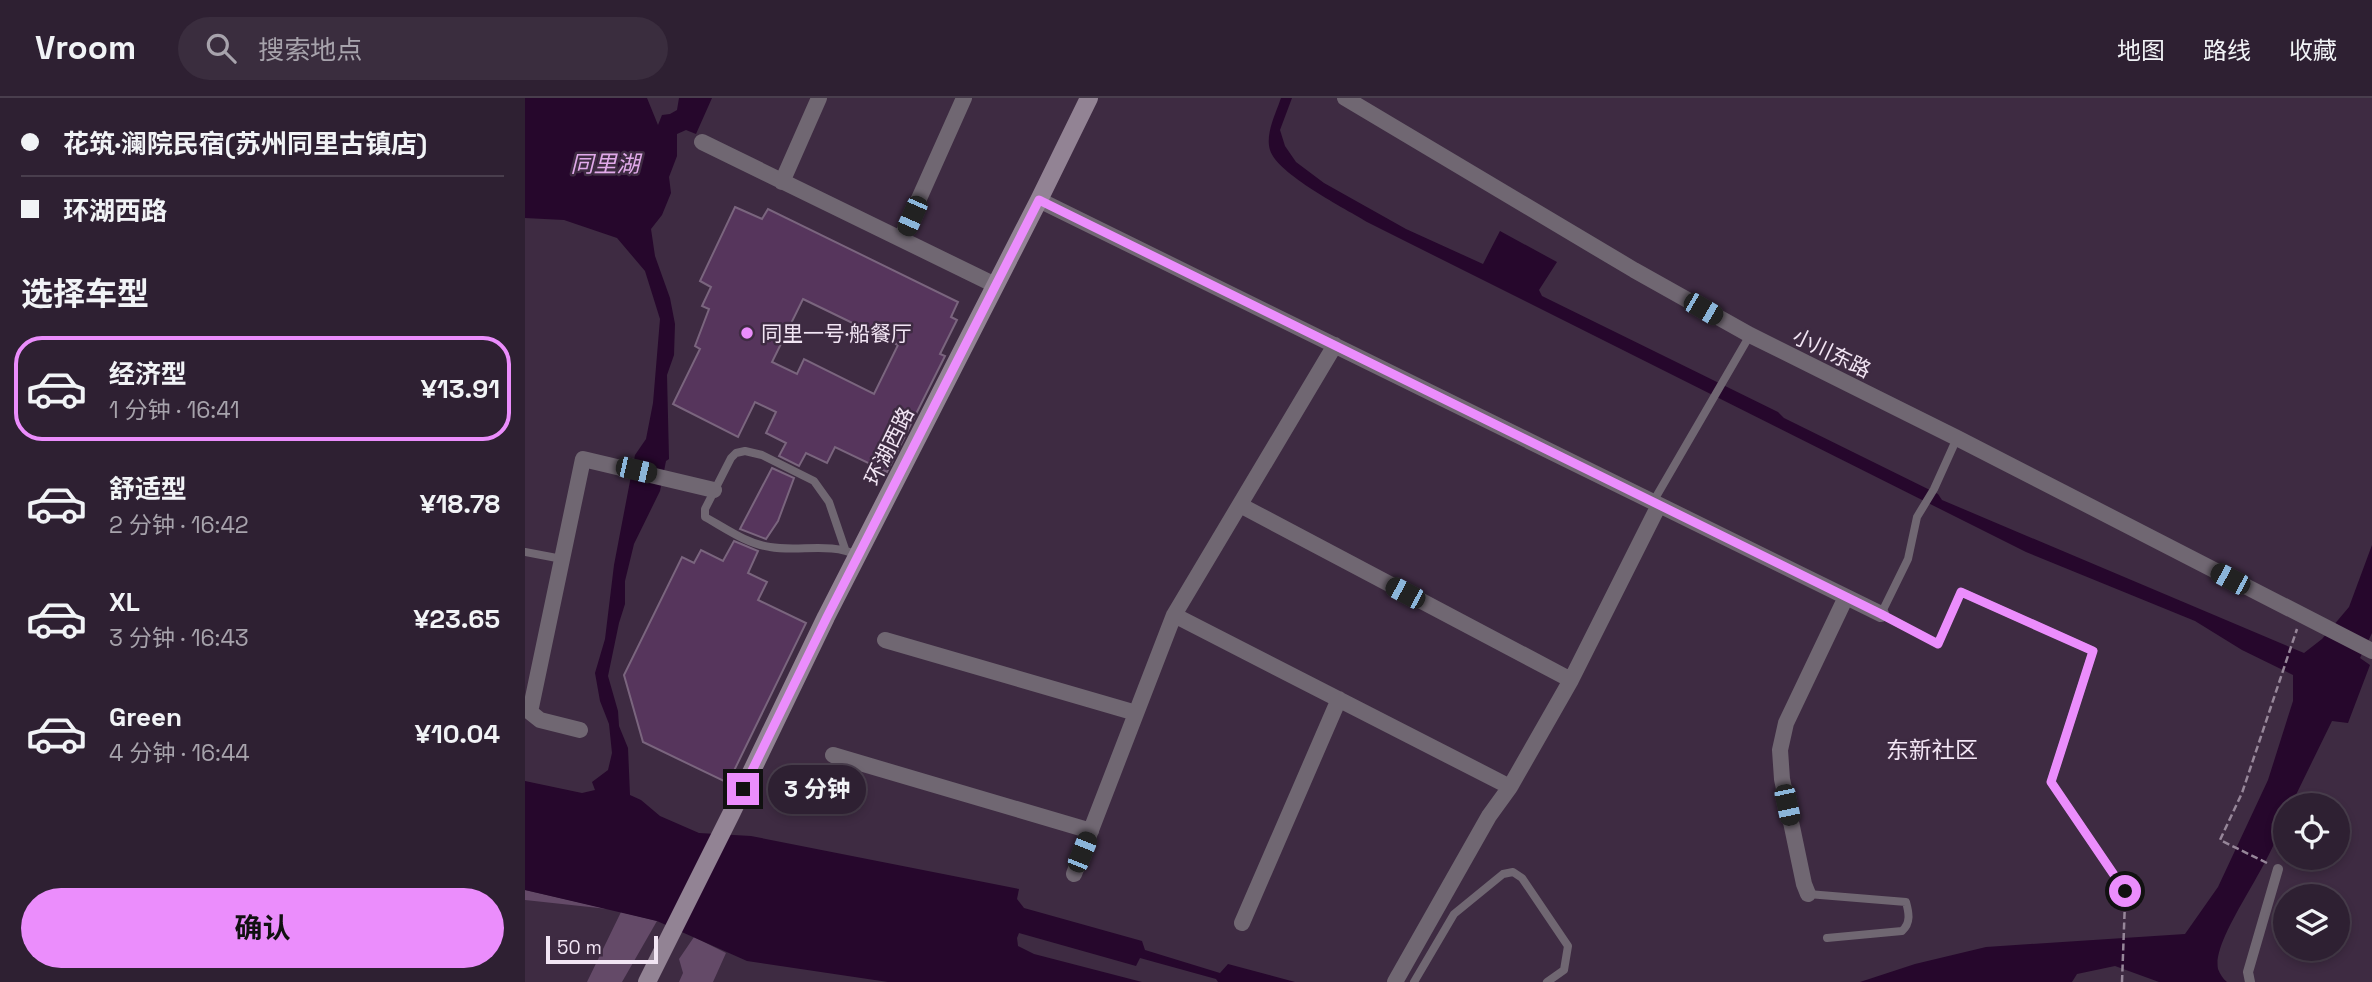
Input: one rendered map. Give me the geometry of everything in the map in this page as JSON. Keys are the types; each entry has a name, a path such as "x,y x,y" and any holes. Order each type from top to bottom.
{"main road":[{"name":"环湖西路","path":"647,982 808,654 852,553 995,285 1089,98"}],"street":[{"path":"782,182 819,98"},
{"path":"901,239 964,98"},
{"name":"小川东路","path":"1345,98 1634,270 1750,335 2371,650"},
{"path":"702,142 995,285"},
{"path":"1039,200 1881,614"},
{"path":"1074,874 1174,615 1335,345"},
{"path":"580,730 532,720 530,712 583,459 714,490"},
{"path":"1395,982 1489,816 1510,787 1571,680 1656,504"},
{"path":"1240,505 1571,680"},
{"path":"1808,894 1782,779 1780,750 1786,723 1846,597"},
{"path":"1174,615 1510,787"},
{"path":"885,640 1136,713"},
{"path":"1242,923 1339,699"},
{"path":"833,755 1091,831"},
{"path":"2250,982 2248,972 2278,870"}],"lane":[{"path":"1656,504 1705,410 1750,335"},
{"path":"1957,438 1934,489 1917,517 1908,559 1881,614 1938,644 1961,592 2093,651 2051,782 2125,891"},
{"path":"745,451 762,455 814,481 829,502 852,553 756,545 705,517 705,509 736,453 745,451"},
{"path":"525,552 562,559"},
{"path":"1414,982 1454,914 1503,874 1513,872 1522,878 1569,946 1564,970 1548,982"},
{"path":"1808,894 1906,902 1909,914 1907,926 1902,931 1827,938"},
{"path":"1439,904 1454,914"}],"path":[{"path":"2273,866 2220,839 2242,793 2279,679 2307,619"},
{"path":"2122,982 2125,891"}],"shaded area":[{"path":"525,890 608,909 525,900"},
{"path":"621,912 657,921 622,982 587,982"},
{"path":"694,937 726,953 713,982 679,982 683,973 679,959"}],"water":[{"name":"同里湖","path":"525,98 647,98 658,125 662,115 677,110 679,98 712,98 696,134 686,130 677,134 677,156 669,177 671,193 662,215 651,229 655,256 670,298 675,324 674,355 667,375 669,459 666,461 660,491 634,544 625,581 625,604 608,676 618,711 619,726 628,748 630,795 641,800 660,816 699,833 751,836 1019,889 1017,899 1024,908 1142,941 1145,950 1220,973 1228,964 1295,982 1218,982 1216,979 1140,958 1136,966 1019,933 1018,946 1034,954 1142,982 888,982 747,961 657,921 525,890 525,781 582,793 595,790 592,782 608,770 612,753 609,724 600,701 595,673 605,639 614,565 635,455 646,439 653,403 660,319 645,271 617,238 564,220 525,218"},
{"path":"1281,98 1292,98 1280,130 1285,146 1296,162 1324,183 1406,229 1483,264 1500,231 1557,262 1539,290 1542,296 1778,412 1784,418 1938,494 1942,500 2304,653 2322,639 2349,607 2372,545 2372,633 2360,658 2370,665 2348,723 2332,721 2297,793 2273,793 2273,847 2236,914 2219,954 2218,969 2227,982 2159,982 2115,966 2077,974 2072,982 1860,982 1915,964 1986,947 2185,934 2218,887 2268,780 2293,701 2293,675 2242,650 2195,621 2026,552 1369,223 1285,170 1270,150 1272,124"}],"building":[{"name":"同里一号·船餐厅","path":"735,207 762,219 768,209 958,302 951,317 957,320 940,354 945,356 887,472 835,447 827,463 806,453 799,466 779,456 786,443 766,433 776,412 755,402 738,437 673,404 700,349 695,346 709,309 702,306 711,287 700,281","holes":["803,299 898,345 874,394 804,359 797,374 772,362"]},
{"path":"772,468 794,478 778,521 766,539 740,529"},
{"path":"734,541 758,551 748,573 767,582 758,600 806,623 728,783 643,742 624,675 682,557 694,563 701,550 723,561"}],"place":[{"name":"同里一号·船餐厅","path":"747,333"}],"district":[{"name":"东新社区","path":"1932,750"}],"route":[{"path":"743,789 827,617 1039,200 1938,644 1961,592 2093,651 2051,782 2125,891"}]}
